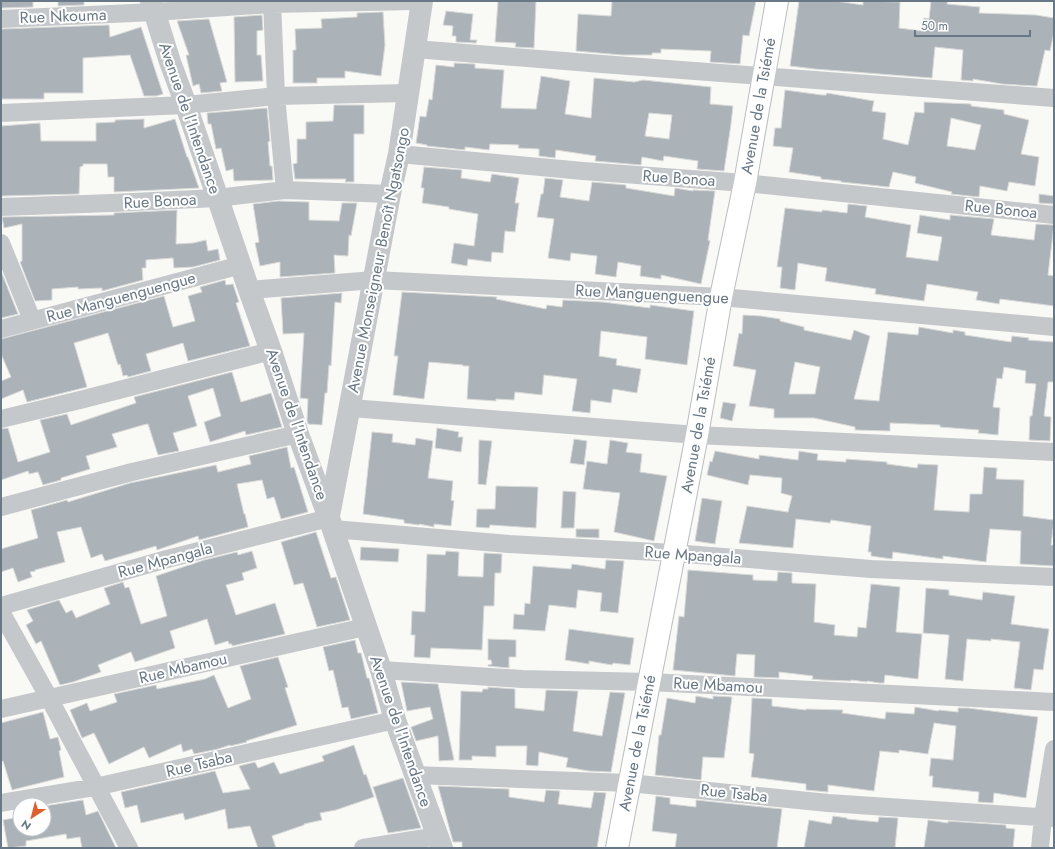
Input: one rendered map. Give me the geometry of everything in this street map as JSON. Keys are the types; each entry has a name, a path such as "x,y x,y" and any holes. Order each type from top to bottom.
{"main road":[{"name":"Avenue de la Tsiémé","path":"617,848 697,435 721,297 745,183 777,1"}],"street":[{"name":"Rue Nkouma","path":"1,18 153,7 272,2 412,1"},
{"name":"Avenue Monseigneur Benoît Ngatsongo","path":"331,524 338,468 390,194 399,154 422,1"},
{"path":"272,2 276,96 285,190"},
{"name":"Avenue de l'Intendance","path":"153,7 170,62 249,290 272,351 298,434 331,524 381,670 395,720 414,775 440,842"},
{"path":"415,49 764,77 1054,98"},
{"path":"1,113 186,105 276,96 408,93"},
{"name":"Rue Bonoa","path":"399,154 583,171 745,183 1054,215"},
{"name":"Rue Bonoa","path":"1,207 217,198 285,190 390,194"},
{"path":"1,243 32,320"},
{"name":"Rue Manguenguengue","path":"1,329 241,265"},
{"name":"Rue Manguenguengue","path":"249,290 374,280 721,297 1054,327"},
{"path":"1,419 272,351"},
{"path":"350,408 697,435 1054,452"},
{"path":"1,507 132,472 298,434"},
{"name":"Rue Mpangala","path":"1,606 167,559 331,524 509,544 674,553 871,569 1054,577"},
{"path":"1,612 129,848"},
{"name":"Rue Mbamou","path":"1,708 366,627"},
{"name":"Rue Mbamou","path":"381,670 522,679 649,682 1054,702"},
{"name":"Rue Tsaba","path":"1,803 95,787 395,720"},
{"path":"1040,848 1049,817 1054,749"},
{"name":"Rue Tsaba","path":"414,775 629,783 828,803 1049,817"},
{"path":"364,848 440,842"}],"building":[{"path":"1,1 33,1 33,7 1,8"},
{"path":"58,1 84,1 84,5 58,6"},
{"path":"498,1 536,1 534,48 515,47 516,43 495,42"},
{"path":"612,1 756,1 749,36 743,35 740,64 710,62 711,51 661,49 661,53 652,53 652,55 622,55 576,51 578,14 611,16"},
{"path":"799,1 835,1 863,5 863,1 900,2 899,28 922,31 924,18 929,19 931,1 948,1 947,4 980,7 979,13 1036,15 1054,18 1054,32 1050,51 1045,50 1037,86 1002,84 973,79 973,81 961,80 963,50 935,47 932,78 790,66"},
{"path":"446,11 473,14 470,40 477,40 476,43 456,42 456,36 452,36 453,26 443,25"},
{"path":"383,12 385,45 381,76 345,71 345,78 317,78 317,83 293,83 293,50 296,50 295,29 322,28 321,19 357,17 357,13"},
{"path":"262,15 263,30 257,31 257,55 261,55 263,81 235,82 234,17"},
{"path":"209,19 227,82 220,83 222,91 201,93 199,84 193,86 186,55 189,55 177,21"},
{"path":"109,25 110,37 141,27 163,94 156,96 144,96 130,55 83,58 83,93 44,93 44,99 1,99 1,29"},
{"path":"454,63 475,64 475,68 504,70 501,108 536,109 541,76 570,81 565,114 591,118 594,78 634,82 643,80 711,87 710,104 733,106 724,171 697,169 698,161 664,156 663,161 642,157 641,165 595,161 596,156 556,150 555,158 539,156 539,149 518,148 519,145 490,144 489,150 465,147 465,150 427,146 416,143 420,116 426,117 429,99 432,100 436,65 454,67","holes":["649,113 672,115 669,139 645,136"]},
{"path":"785,90 822,95 826,95 827,93 874,101 872,111 886,113 883,139 908,145 915,112 924,113 924,102 971,104 971,106 1004,110 1004,114 1029,120 1021,154 1039,157 1035,186 1009,182 1007,191 980,186 979,197 951,194 952,192 915,183 916,177 893,172 889,187 821,179 821,177 789,172 793,148 773,146 775,128 781,128","holes":["951,118 981,125 975,150 947,146"]},
{"path":"334,105 364,105 364,134 354,134 354,182 345,182 346,179 295,179 293,164 297,163 297,139 306,139 306,122 333,121"},
{"path":"267,108 270,141 268,142 270,166 272,166 273,180 234,181 233,169 226,171 221,148 216,149 211,124 208,124 207,113"},
{"path":"144,119 144,128 175,119 199,188 114,192 114,177 108,177 107,164 83,164 83,166 80,167 79,194 1,196 1,126 40,123 41,141 96,141 96,123 115,122 115,120"},
{"path":"424,167 462,170 461,178 490,182 492,174 519,178 515,203 519,203 515,232 505,231 503,253 492,252 491,262 468,259 467,266 451,263 454,243 474,246 478,214 449,209 449,207 422,203 424,188 421,188"},
{"path":"545,178 563,180 560,197 589,201 592,182 626,185 626,188 674,196 675,188 693,191 715,191 708,240 710,241 701,284 661,275 661,279 640,276 641,266 618,262 616,277 595,274 597,256 571,253 570,261 548,258 554,219 537,217 541,194 543,194"},
{"path":"1039,194 1054,196 1053,204 1039,203"},
{"path":"278,201 309,202 309,220 339,221 342,203 357,203 351,236 349,235 348,256 334,255 335,273 280,277 280,262 260,266 255,243 259,242 253,204"},
{"path":"848,204 867,206 865,217 911,225 906,257 938,261 942,237 917,233 920,215 950,220 950,215 994,219 991,235 1034,240 1036,224 1054,225 1048,275 1054,276 1054,306 1000,299 999,304 976,300 978,292 927,284 924,301 875,294 876,289 825,281 827,268 798,263 795,290 780,288 782,267 777,267 785,208 847,213"},
{"path":"177,210 176,244 193,243 206,240 208,251 218,249 220,260 193,267 174,268 173,258 146,260 146,268 142,268 143,280 102,291 102,288 78,289 78,287 52,289 52,300 35,301 20,262 22,261 22,224 4,228 2,217 114,215 114,213"},
{"path":"1,271 18,314 1,318"},
{"path":"225,280 226,285 233,284 239,302 236,303 250,346 188,361 183,343 146,354 151,371 128,377 127,375 123,376 120,364 118,365 108,333 74,343 87,387 27,402 23,390 1,399 1,381 11,377 1,354 1,339 164,296 173,327 195,321 188,296 202,292 200,287"},
{"path":"402,292 497,297 496,299 546,309 547,305 562,307 563,300 603,302 650,308 650,305 694,311 687,365 645,359 647,337 601,331 599,356 617,359 616,365 641,369 637,393 613,389 611,403 591,400 590,413 572,411 577,379 544,375 542,395 515,392 514,400 496,399 496,401 467,399 469,366 463,365 429,362 424,399 393,395 398,356 394,356"},
{"path":"342,293 341,303 335,302 331,366 329,365 327,393 325,393 322,425 308,424 308,399 300,398 304,333 283,334 281,298"},
{"path":"743,315 780,319 780,321 804,327 804,330 851,340 854,330 870,336 854,399 879,401 888,332 918,335 919,327 953,333 953,330 965,332 965,335 1011,342 1012,336 1029,338 1028,340 1054,342 1054,382 1048,382 1044,416 1051,417 1050,441 1029,440 1030,416 1032,416 1036,384 1025,383 1026,371 1004,367 1002,379 997,378 993,407 1000,408 998,435 978,433 979,430 940,427 940,425 890,423 890,431 855,430 855,427 814,418 774,418 774,409 749,406 756,370 733,366 739,333 742,334","holes":["795,362 820,367 815,394 789,394"]},
{"path":"232,372 241,402 271,393 282,427 246,435 245,431 210,442 204,422 221,416 213,388 188,396 197,426 173,433 179,451 158,455 148,424 112,434 117,447 86,456 90,469 43,485 38,472 29,474 28,471 1,480 1,429 8,428 18,462 50,452 40,420 67,414 71,425 136,403 134,397"},
{"path":"723,402 736,404 732,421 720,418"},
{"path":"437,428 459,432 458,437 463,437 461,452 435,448"},
{"path":"372,432 393,434 392,442 415,445 416,438 433,441 428,478 453,481 451,500 454,501 451,526 434,524 434,527 404,523 404,520 363,514"},
{"path":"574,439 587,441 584,465 570,463"},
{"path":"479,440 492,441 486,485 478,484"},
{"path":"610,440 628,443 626,452 642,454 640,472 667,476 654,541 614,532 620,493 583,489 587,461 607,464"},
{"path":"287,447 291,468 294,467 308,512 281,519 274,497 267,499 262,480 237,484 248,527 199,540 198,536 157,550 156,546 105,561 102,554 91,558 81,527 57,532 65,562 30,572 32,577 18,582 13,568 1,572 1,549 38,538 31,510 67,500 68,502 130,483 216,465 218,472 251,464 249,456"},
{"path":"715,451 759,459 759,455 798,460 799,451 818,454 817,460 846,462 846,459 887,462 887,464 917,468 918,464 938,465 934,510 969,512 970,494 982,494 984,467 997,468 996,479 1024,480 1023,516 1054,520 1051,545 1054,545 1054,566 1020,564 1021,531 990,529 986,562 943,556 943,559 893,552 892,559 871,556 871,552 868,552 871,526 831,520 830,523 796,519 793,548 739,543 747,506 788,512 792,496 781,493 782,478 750,475 748,485 707,475 710,461 712,462"},
{"path":"496,486 538,487 536,528 490,525 489,528 476,527 477,509 495,509"},
{"path":"563,491 576,492 574,528 561,528"},
{"path":"702,498 722,501 715,544 695,541"},
{"path":"576,529 599,529 599,538 576,537"},
{"path":"316,532 331,578 336,577 350,620 317,627 303,583 294,585 281,542"},
{"path":"361,547 399,549 398,562 360,560"},
{"path":"252,551 257,568 242,573 244,580 226,585 236,615 275,603 285,634 232,646 232,644 229,644 228,641 215,645 207,619 170,631 175,648 135,662 131,652 98,665 101,672 60,685 41,641 36,644 26,625 33,621 27,610 59,600 66,613 72,610 76,618 110,604 104,588 123,582 125,588 129,587 141,624 167,616 156,576 204,560 237,552 238,555"},
{"path":"446,551 459,552 458,576 483,577 484,553 502,554 501,573 495,573 494,606 484,606 482,650 431,648 430,658 414,657 415,635 411,635 412,611 425,612 427,554 445,555"},
{"path":"606,560 624,561 618,613 600,611 602,593 578,590 576,608 549,605 545,631 513,629 514,614 524,615 525,603 530,604 533,566 571,569 572,564 605,569"},
{"path":"688,570 753,575 753,580 777,581 778,572 792,573 792,583 816,584 814,622 835,625 834,635 857,637 858,627 866,628 871,584 900,587 896,632 922,634 918,679 885,675 884,683 879,683 851,680 812,679 813,676 779,672 779,678 754,677 755,655 737,654 735,676 673,670 679,616 684,617"},
{"path":"926,588 949,590 949,595 982,600 983,592 1015,596 1011,624 1049,629 1043,670 1034,669 1031,690 1014,688 1020,642 991,639 991,641 967,639 963,681 945,679 949,635 923,633"},
{"path":"569,629 634,638 630,665 613,663 612,665 589,661 589,664 565,660"},
{"path":"488,639 516,640 516,657 509,657 509,668 488,666 492,664 491,660 488,660"},
{"path":"355,640 358,653 361,653 367,678 369,678 378,713 351,719 348,707 342,708 333,670 329,671 323,647"},
{"path":"278,657 288,687 285,688 297,725 246,741 247,742 194,754 192,749 183,752 181,744 149,758 144,747 109,764 94,733 82,738 70,710 87,703 90,711 117,702 114,694 156,685 157,689 205,679 214,675 228,708 251,699 240,666"},
{"path":"401,682 438,684 454,760 439,761 438,736 416,741 411,727 433,719 430,707 407,711"},
{"path":"488,687 515,689 515,708 544,711 546,690 578,691 573,731 602,736 610,692 625,693 611,772 589,771 566,767 568,758 539,752 538,766 526,765 527,746 496,746 496,757 472,756 472,760 459,760 461,691 482,692 483,689 488,689"},
{"path":"696,696 713,699 713,696 732,697 724,758 703,757 701,780 655,775 659,735 661,735 667,698 695,703"},
{"path":"752,698 772,699 772,706 806,710 843,710 842,713 885,719 886,712 914,714 915,707 938,711 958,712 958,708 968,708 1038,717 1026,798 994,793 993,803 978,802 979,792 932,787 933,776 929,776 931,758 953,760 956,726 934,723 928,754 899,750 899,753 880,751 874,791 828,785 828,792 806,790 806,784 751,777 754,754 749,753"},
{"path":"43,712 50,739 58,737 64,777 12,790 3,761 1,762 1,723"},
{"path":"354,745 364,775 366,774 374,797 336,810 320,813 322,820 304,824 272,836 276,848 258,848 250,826 228,829 225,809 185,820 183,813 141,823 137,805 125,808 121,792 215,771 223,793 250,789 239,766 255,762 258,768 274,762 280,774 324,761 322,756"},
{"path":"403,778 421,828 388,833 373,787"},
{"path":"438,786 509,789 509,797 544,802 546,790 560,791 558,804 591,808 594,792 606,793 597,848 462,848 462,842 453,842"},
{"path":"656,796 670,798 670,804 696,807 696,800 782,809 777,848 675,848 677,834 652,831"},
{"path":"83,800 86,815 98,811 116,848 82,848 80,837 67,839 66,834 52,836 52,805"},
{"path":"833,816 878,822 879,817 898,818 895,848 804,848 809,820 831,824"},
{"path":"12,818 12,837 49,837 26,841 26,846 8,848 3,820"},
{"path":"928,820 948,823 948,821 1006,825 1006,828 1015,829 1013,848 924,848"}]}
